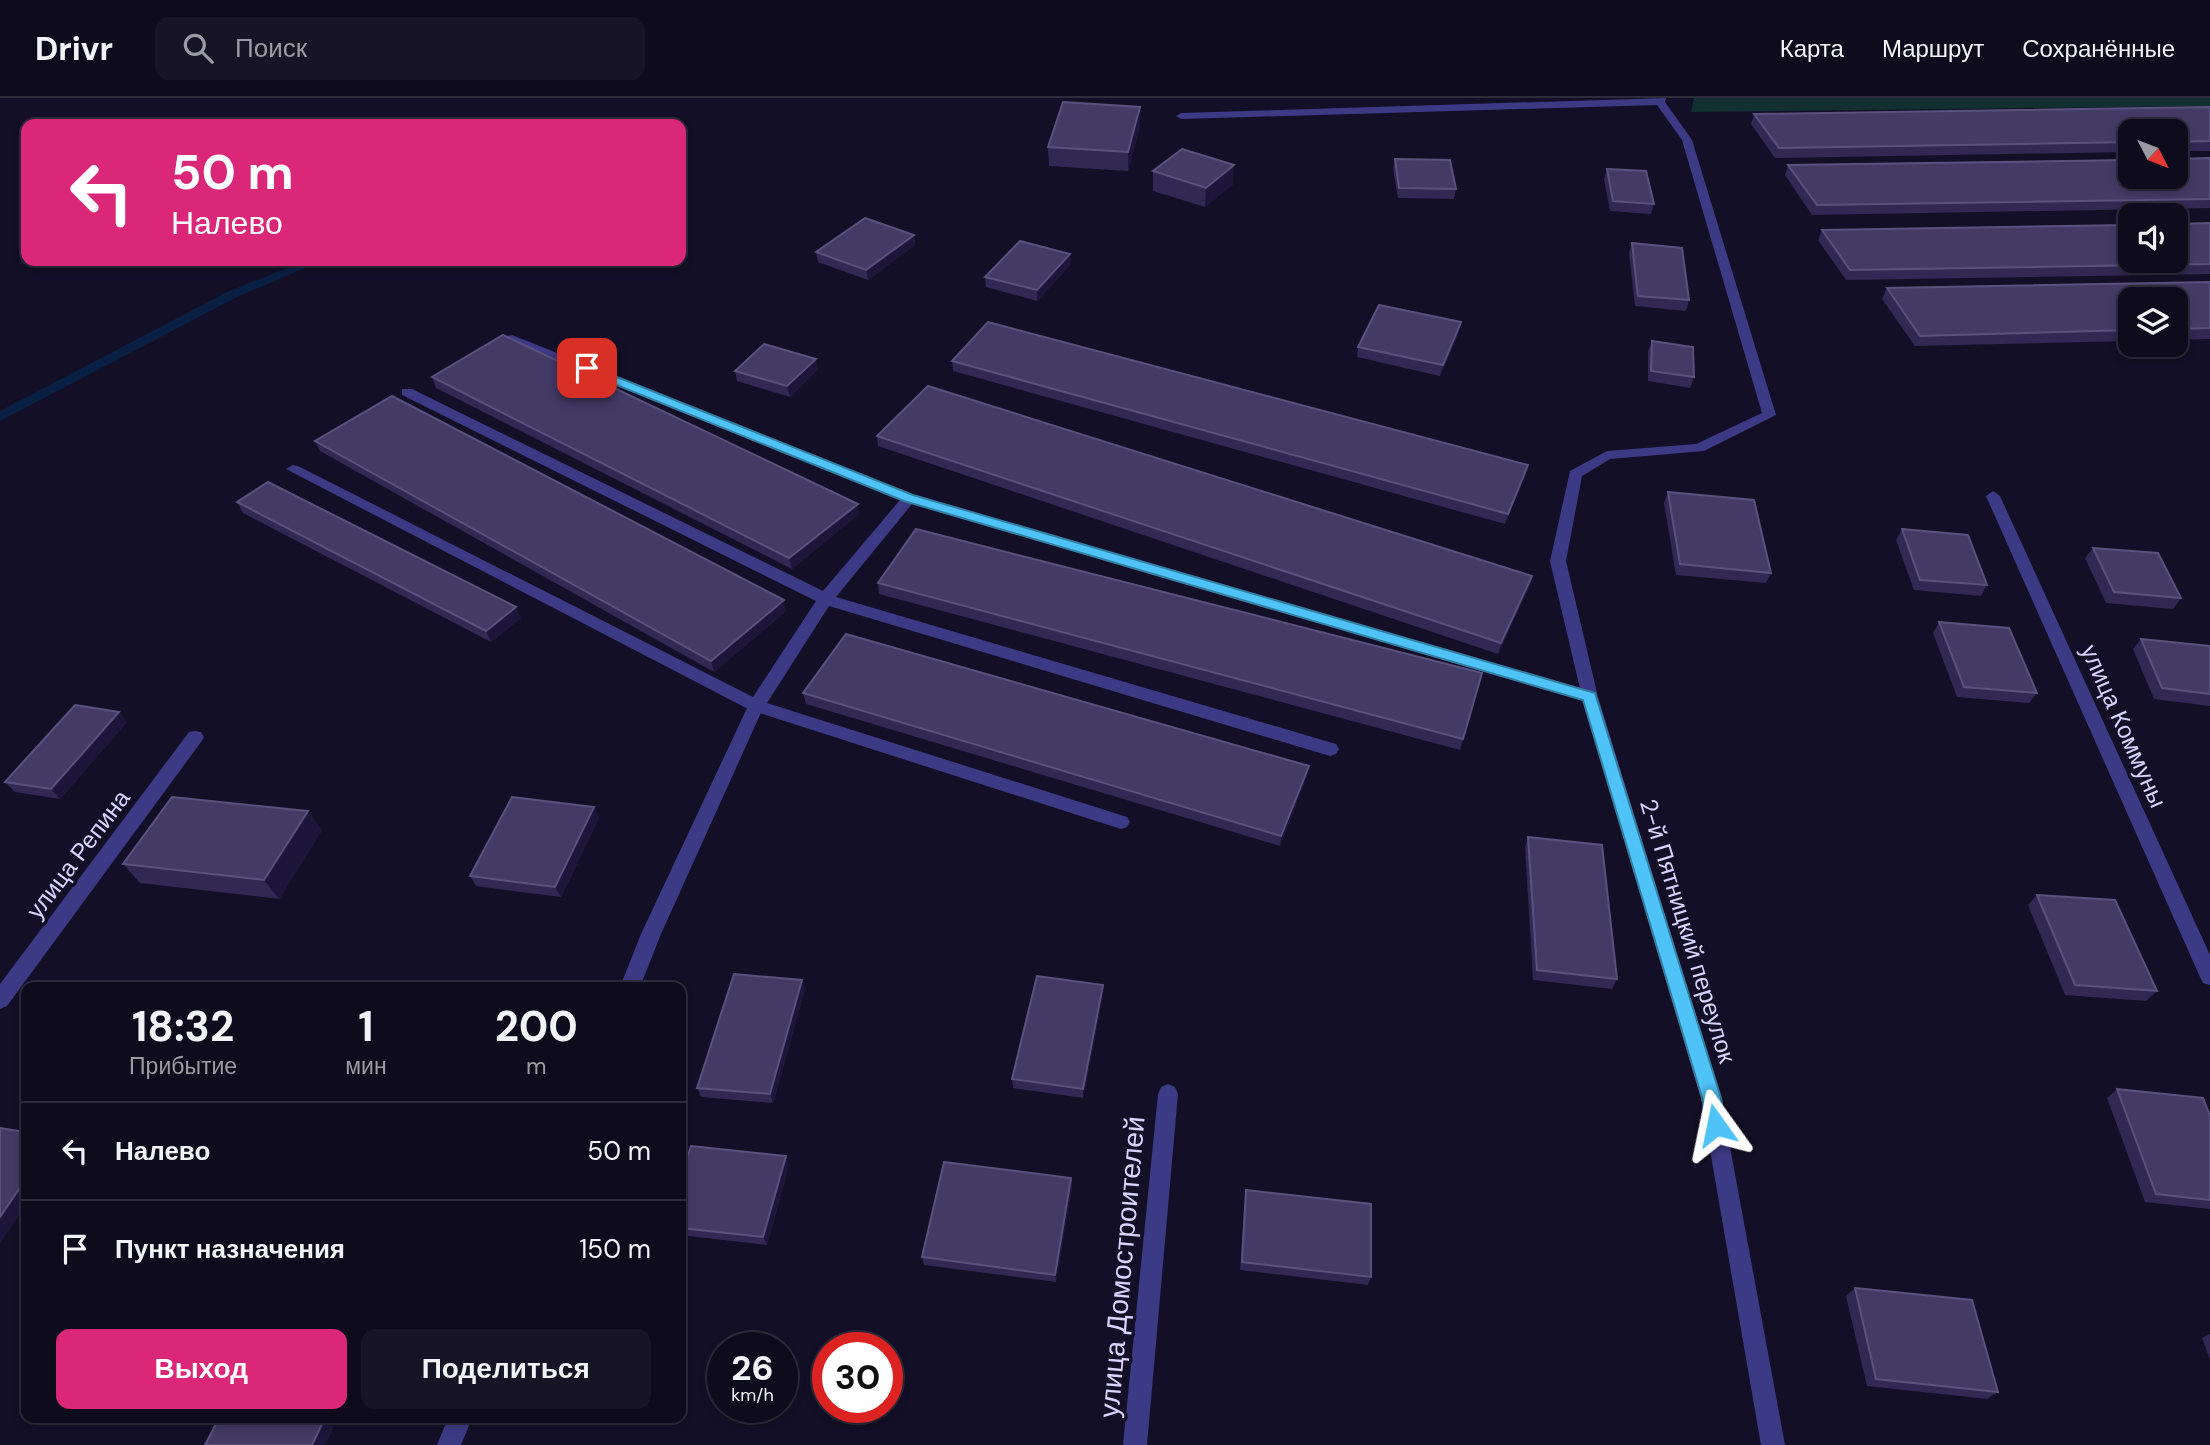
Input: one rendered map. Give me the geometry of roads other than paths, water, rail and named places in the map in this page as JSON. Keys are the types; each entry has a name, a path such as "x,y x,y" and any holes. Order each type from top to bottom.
{"street":[{"path":"1181,116 1660,100"},
{"name":"2-й Пятницкий переулок","path":"1660,100 1687,140 1769,415 1699,449 1607,455 1575,474 1558,561 1590,696 1711,1098 1773,1445"},
{"path":"512,339 909,498 1590,696"},
{"path":"407,392 825,599 1330,749"},
{"path":"293,469 756,706 1121,822"},
{"name":"улица Коммуны","path":"1993,496 2210,977"},
{"path":"632,982 651,934 756,706 825,599 909,498"},
{"name":"улица Репина","path":"0,1000 195,737"},
{"name":"улица Домостроителей","path":"1135,1445 1168,1094"},
{"path":"449,1445 458,1423"}],"waterway":[{"path":"0,417 233,294 303,266"}]}
